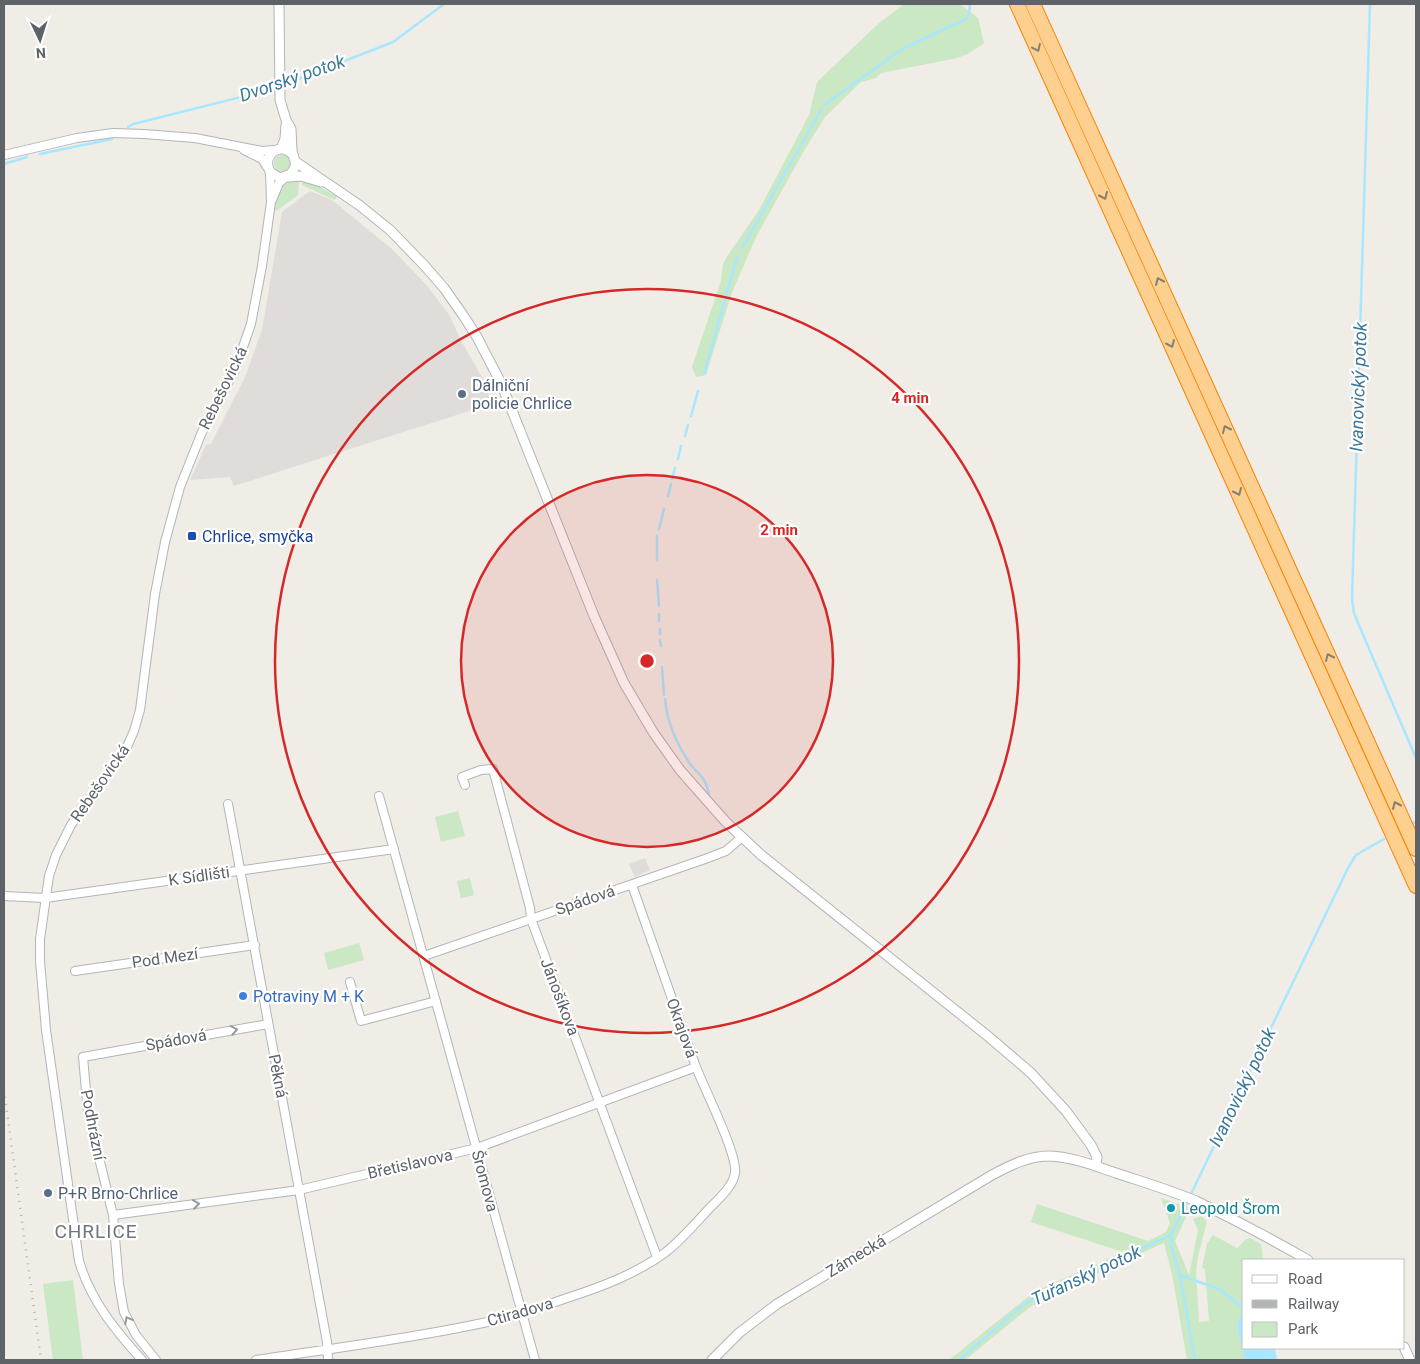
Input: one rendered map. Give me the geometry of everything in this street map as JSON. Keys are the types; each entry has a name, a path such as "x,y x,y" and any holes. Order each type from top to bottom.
{"highway":[{"path":"1017,4 1416,886"},
{"path":"1033,4 1416,849"}],"street":[{"path":"268,169 268,157 278,149 286,136 286,120 280,94 279,4"},
{"path":"286,120 291,129 295,158 294,172 286,177"},
{"path":"4,155 77,138 113,133 195,138 267,152 278,149 288,150 328,185 368,212 399,239 444,288 472,329 501,383 600,632 624,683 653,732 680,770 725,821 780,870 1030,1073 1066,1111 1094,1150 1097,1157 1096,1166"},
{"path":"235,146 262,159 268,169 278,177 301,176 328,185"},
{"name":"Rebešovická","path":"268,169 271,202"},
{"name":"Rebešovická","path":"142,1360 118,1332 95,1300 84,1278 46,1030 41,983 40,939 45,898 52,866 62,840 80,811 126,749 134,730 140,710 155,594 165,542 180,487 194,450 235,370 246,340 254,310 271,202 279,183 286,177"},
{"name":"Jánošíkova","path":"465,785 462,777 481,770 493,769 530,908 531,919 657,1258"},
{"name":"Šromova","path":"379,796 535,1360"},
{"name":"Pěkná","path":"228,804 299,1190 328,1360"},
{"name":"Spádová","path":"424,956 716,855 726,851 742,837"},
{"name":"K Sídlišti","path":"4,896 45,898 394,849"},
{"name":"Okrajová","path":"632,885 696,1067 721,1127 735,1170"},
{"name":"Pod Mezí","path":"75,971 254,945"},
{"path":"350,982 361,1021 436,1001"},
{"name":"Spádová","path":"83,1057 268,1024"},
{"name":"Podhrázní","path":"83,1057 88,1113 113,1215 119,1284 124,1312 136,1335 156,1360"},
{"name":"Břetislavova","path":"113,1215 299,1190 477,1148 696,1067"},
{"name":"Zámecká","path":"712,1360 739,1333 777,1304 1010,1165 1028,1159 1049,1156 1068,1158 1184,1197 1243,1224 1306,1259"},
{"name":"Ctiradova","path":"256,1360 473,1326 521,1314 611,1282 657,1258 686,1234 719,1198 732,1180 735,1170"}],"shaded area":[{"path":"310,191 332,200 393,250 428,287 450,316 460,339 483,379 491,402 466,412 234,486 230,477 190,480 206,445 211,444 245,377 262,330 282,212"},
{"path":"645,858 650,870 635,877 629,864"}],"green space":[{"path":"904,4 960,4 978,18 984,43 968,54 957,58 881,73 876,78 861,82 825,117 756,237 731,295 706,375 696,377 692,367 721,281 723,264 759,210 809,115 817,82 878,24"},
{"path":"279,155 285,155 290,160 288,169 279,171 274,166 274,160"},
{"path":"299,180 298,195 278,210 273,211 278,194 283,186 292,181"},
{"path":"303,181 308,181 337,196 335,200 304,186 302,184"},
{"path":"458,811 465,836 441,842 435,817"},
{"path":"470,878 474,895 461,898 457,881"},
{"path":"359,943 364,960 328,970 324,953"},
{"path":"1161,1198 1190,1208 1175,1241 1189,1275 1198,1230 1193,1219 1202,1216 1207,1222 1196,1272 1199,1322 1209,1321 1205,1269 1202,1268 1207,1244 1213,1235 1237,1248 1246,1239 1250,1238 1261,1244 1263,1259 1242,1259 1242,1314 1240,1315 1237,1327 1245,1360 1187,1360 1172,1274 1164,1243 1108,1268 1030,1307 965,1360 949,1360 1034,1292 1123,1252 1031,1222 1037,1204 1148,1241 1166,1232 1170,1223"},
{"path":"73,1280 83,1360 53,1360 43,1284"}],"water":[{"path":"1242,1314 1242,1348 1237,1327 1240,1315"},
{"path":"1242,1349 1275,1349 1277,1360 1245,1360"}],"waterway":[{"name":"Dvorský potok","path":"283,85 393,42 444,4"},
{"path":"824,105 904,48 966,19 970,4"},
{"name":"Ivanovický potok","path":"1370,4 1352,599 1358,623 1416,758"},
{"name":"Dvorský potok","path":"128,127 133,124 278,86"},
{"path":"742,248 821,110"},
{"name":"Dvorský potok","path":"40,154 112,139"},
{"name":"Dvorský potok","path":"4,164 27,157"},
{"path":"704,374 737,257"},
{"path":"691,416 698,391"},
{"path":"685,436 688,425"},
{"path":"678,459 681,446"},
{"path":"672,479 675,468"},
{"path":"668,496 671,484"},
{"path":"659,529 664,509"},
{"path":"657,536 657,554"},
{"path":"657,580 659,606"},
{"path":"659,614 659,621"},
{"path":"660,629 660,634"},
{"path":"660,640 661,646"},
{"path":"662,667 664,695"},
{"path":"665,699 670,725 677,741 691,765 705,781 709,795"},
{"name":"Ivanovický potok","path":"1190,1196 1348,868 1356,855 1384,839"},
{"name":"Ivanovický potok","path":"1188,1201 1171,1235 1171,1246 1180,1275 1195,1360"},
{"name":"Tuřanský potok","path":"959,1360 1027,1302 1171,1235"},
{"path":"1180,1275 1221,1290 1242,1307"}],"railway":[{"path":"4,1090 41,1360"}],"place":[{"name":"Dálniční policie Chrlice","path":"462,394"},
{"name":"Chrlice, smyčka","path":"192,536"},
{"name":"Potraviny M + K","path":"243,996"},
{"name":"P+R Brno-Chrlice","path":"48,1193"},
{"name":"Leopold Šrom","path":"1171,1208"}],"district":[{"name":"CHRLICE","path":"96,1231"}]}
